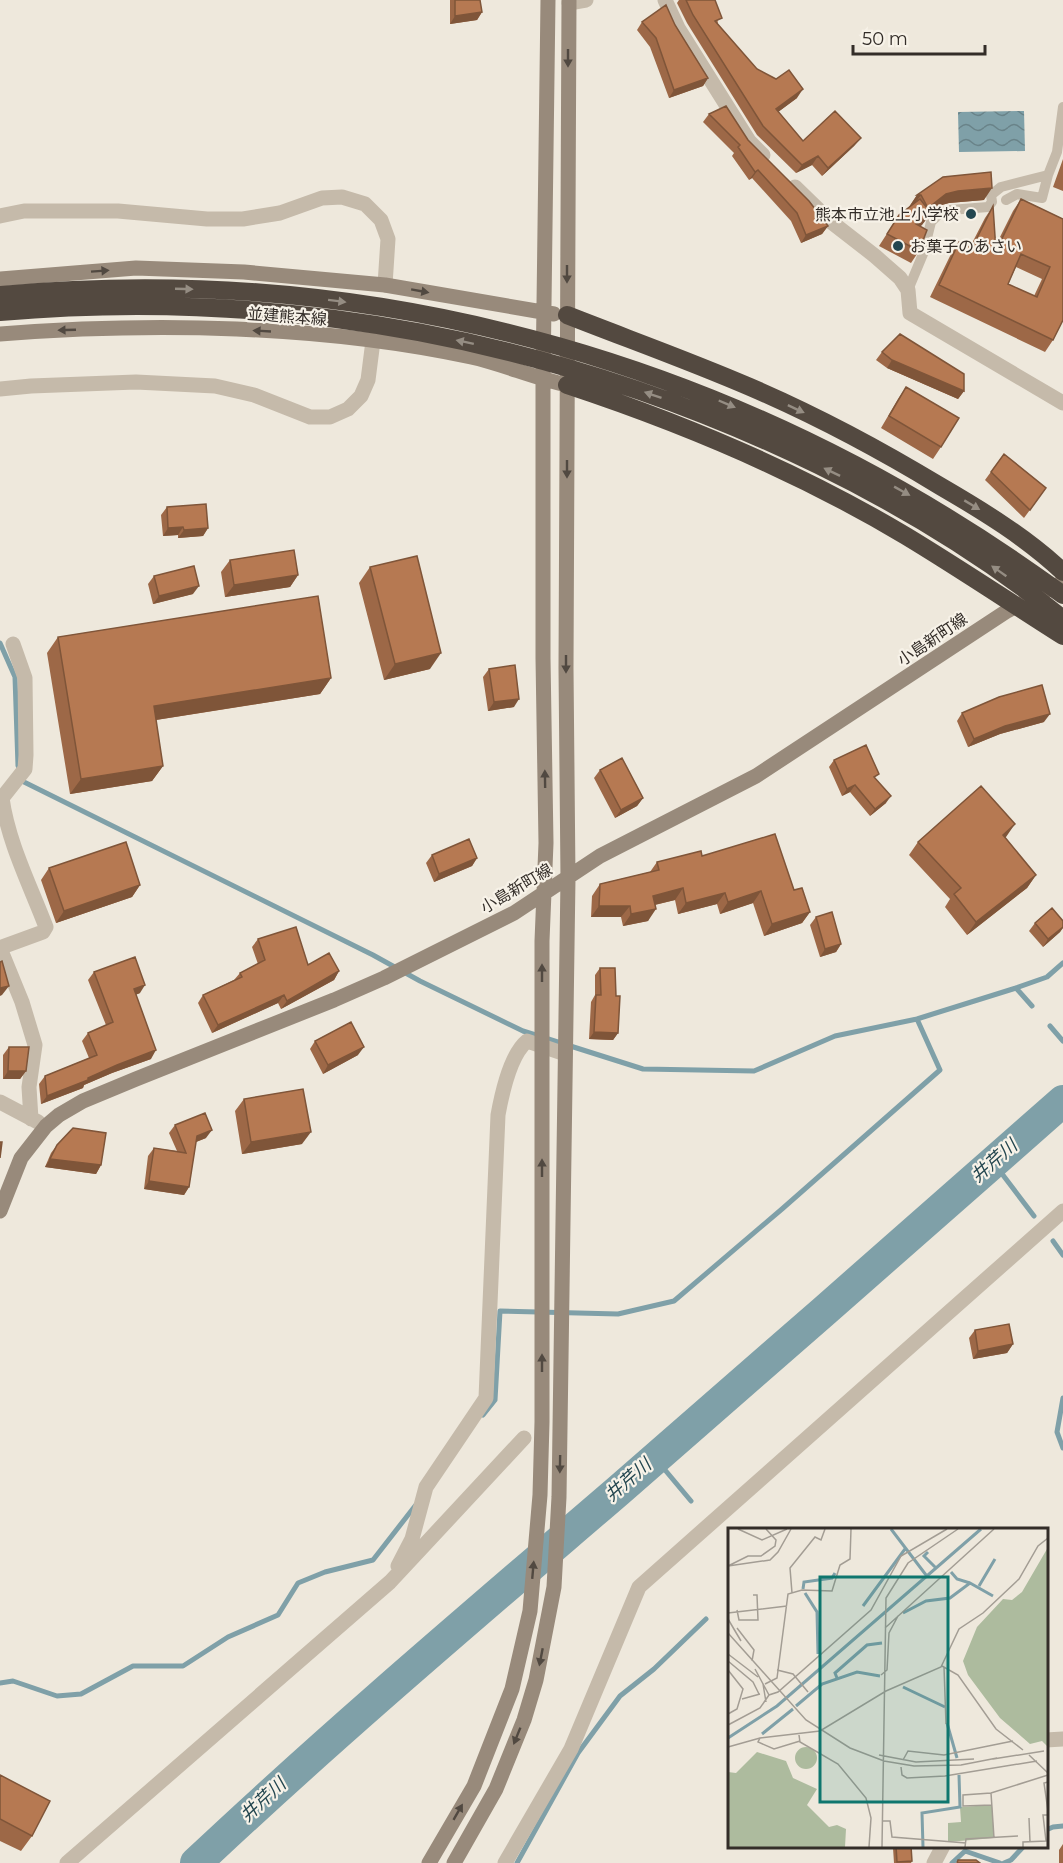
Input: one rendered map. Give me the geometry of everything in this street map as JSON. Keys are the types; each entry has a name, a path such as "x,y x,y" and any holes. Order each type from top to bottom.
{"highway":[{"path":"0,295 119,288 279,293 415,313 526,336 637,369 698,392 812,442 948,517 1012,557 1063,595"},
{"path":"0,312 120,306 192,307 358,321 464,341 581,372 692,409 742,429 870,490 986,562 1063,619"},
{"path":"567,315 750,387 830,424 909,467 980,510 1045,555 1063,572"},
{"path":"567,385 684,427 771,465 906,536 1063,636"}],"street":[{"path":"429,1863 474,1786 512,1689 530,1611 540,1495 543,894 546,843 543,658 543,380 548,0"},
{"path":"454,1863 496,1789 524,1720 536,1680 554,1587 559,1497 568,878 569,1 586,0"},
{"path":"665,0 678,28 749,141 830,221 876,256 900,278 908,290 910,313 1063,403"},
{"path":"0,216 24,211 118,211 207,219 243,219 280,213 322,198 342,197 366,204 381,220 388,239 385,285"},
{"path":"545,241 567,242"},
{"path":"0,279 136,268 244,272 385,285 567,315"},
{"name":"並建熊本線","path":"0,334 156,327 266,331 373,341 472,357 543,380 567,385"},
{"path":"0,389 136,382 214,386 254,395 310,417 330,417 348,409 361,396 368,380 373,341"},
{"name":"小島新町線","path":"0,1210 21,1158 46,1126 59,1115 83,1101 384,978 514,913 600,856 756,776 1007,610 1063,582"},
{"path":"13,644 25,678 26,756 25,769 2,798 4,813 19,859 46,927 43,932 2,947 2,953 22,1002 35,1045 29,1087 31,1119"},
{"path":"390,1582 412,1539 426,1487 486,1398 498,1115 502,1090 520,1047 527,1041 565,1054"},
{"path":"0,1102 46,1126"},
{"path":"505,1863 571,1749 639,1587 1063,1211"},
{"path":"67,1863 390,1582 524,1438"},
{"path":"1048,1740 1063,1739"},
{"path":"934,1863 942,1848"}],"lane":[{"path":"1006,200 1017,194 1042,198 1058,152 1063,107"},
{"path":"908,290 923,254 931,222 940,213 988,207 992,202 991,195 1001,187 1048,176"}],"water":[{"path":"1024,111 1025,151 959,152 958,112"}],"building":[{"path":"455,0 480,0 482,12 455,16"},
{"path":"686,0 715,0 722,18 715,21 757,69 776,79 789,70 803,89 776,109 803,141 835,111 861,138 828,168 818,156 802,165 763,126 693,15"},
{"path":"666,5 675,25 708,78 674,90 656,38 642,22"},
{"path":"726,106 748,140 809,201 828,226 806,235 797,213 758,170 755,172 738,147 740,145 709,114"},
{"path":"991,172 992,188 946,194 928,208 921,195 917,195 943,177"},
{"path":"920,199 931,213 916,224 927,230 919,251 887,234 899,215"},
{"path":"1021,199 1063,219 1063,320 1053,340 939,285 959,242 972,248 993,206 996,251","holes":["1021,254 1050,267 1037,297 1008,284"]},
{"path":"900,334 964,374 964,391 892,360 882,352"},
{"path":"906,387 959,418 941,447 889,416"},
{"path":"1004,454 1046,488 1030,510 991,472"},
{"path":"206,504 208,528 184,530 183,527 168,528 167,507"},
{"path":"294,550 298,575 234,585 230,560"},
{"path":"417,556 441,653 395,664 370,567"},
{"path":"194,566 199,586 159,596 154,576"},
{"path":"318,596 331,678 154,706 163,766 81,779 58,637"},
{"path":"515,665 519,699 494,702 489,669"},
{"path":"1042,685 1050,714 1005,726 974,739 962,713 999,697"},
{"path":"866,745 879,774 874,777 891,796 875,809 855,785 847,789 834,760"},
{"path":"622,758 643,798 621,810 600,770"},
{"path":"981,786 1015,824 1003,835 1036,875 976,922 954,894 961,888 918,842"},
{"path":"775,834 794,890 802,888 810,912 772,924 761,891 728,902 725,893 686,903 683,888 653,896 656,909 631,914 630,906 599,906 600,884 659,870 657,862 701,851 702,856"},
{"path":"469,839 477,858 439,874 432,855"},
{"path":"126,842 140,885 64,911 49,868"},
{"path":"1052,908 1063,921 1063,927 1048,939 1035,923"},
{"path":"832,912 841,944 825,949 816,917"},
{"path":"296,927 308,965 329,953 339,971 287,1001 284,995 218,1025 203,995 242,977 240,973 265,960 258,939"},
{"path":"135,957 145,985 134,989 156,1050 47,1096 45,1076 97,1055 88,1033 113,1022 94,972"},
{"path":"2,961 9,986 0,988 0,962"},
{"path":"600,968 615,968 616,996 620,996 618,1033 594,1032 596,995 601,995"},
{"path":"351,1022 364,1047 328,1065 315,1041"},
{"path":"9,1047 29,1047 26,1071 8,1071"},
{"path":"303,1089 311,1132 251,1142 244,1099"},
{"path":"205,1113 212,1130 197,1136 189,1187 149,1181 154,1148 186,1153 175,1125"},
{"path":"73,1128 106,1133 101,1165 50,1159 57,1145"},
{"path":"1009,1324 1013,1344 978,1351 975,1330"},
{"path":"0,1775 50,1801 32,1836 0,1819"},
{"path":"896,1848 911,1848 912,1861 897,1862"},
{"path":"958,1860 976,1860 980,1863 957,1863"}],"waterway":[{"path":"0,643 15,677 18,766"},
{"path":"20,780 523,1031 643,1069 754,1071 835,1036 917,1019 1016,988 1047,977 1063,963"},
{"path":"1016,988 1032,1006"},
{"path":"483,1415 495,1400 500,1311 618,1314 674,1301 940,1070 917,1019"},
{"path":"1050,1026 1063,1041"},
{"name":"井芹川","path":"196,1863 352,1721 674,1443 1063,1101"},
{"path":"993,1162 1034,1216"},
{"path":"1053,1241 1063,1255"},
{"path":"1063,1398 1057,1432 1063,1448"},
{"path":"655,1458 691,1501"},
{"path":"0,1683 13,1681 57,1696 81,1694 133,1666 183,1666 228,1637 278,1615 298,1583 325,1572 373,1560 415,1506"},
{"path":"517,1863 578,1753 620,1696 654,1669 706,1619"},
{"path":"1048,1829 1063,1826"},
{"path":"1004,1863 1011,1860 1022,1848"},
{"path":"952,1863 965,1851 1000,1863"}],"place":[{"name":"熊本市立池上小学校","path":"971,214"},
{"name":"お菓子のあさい","path":"898,246"}]}
